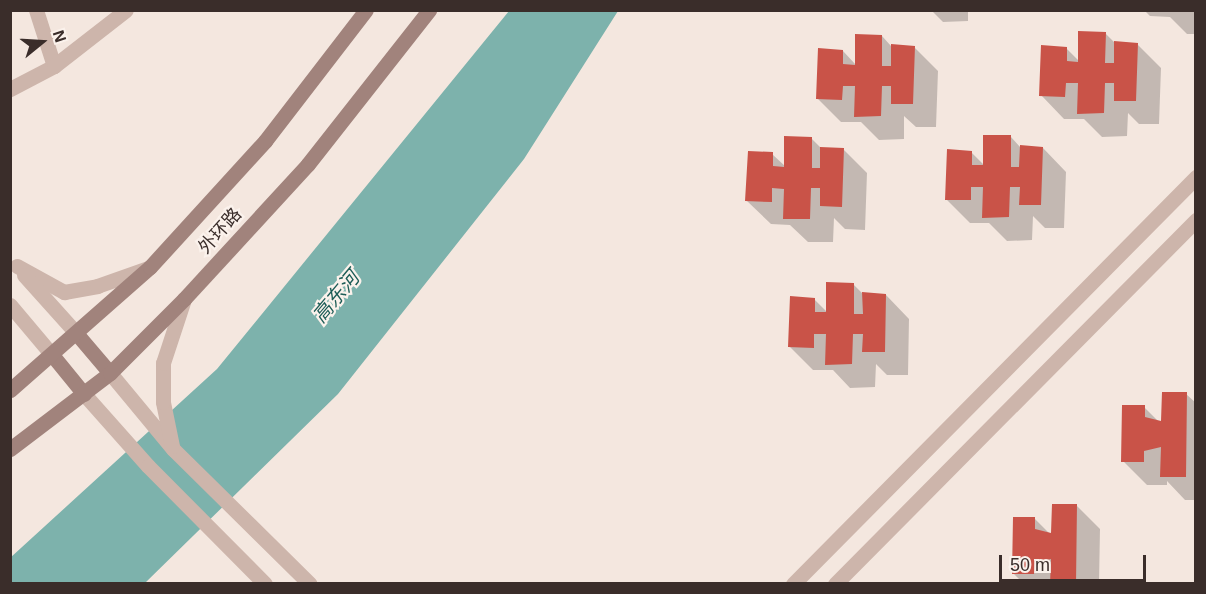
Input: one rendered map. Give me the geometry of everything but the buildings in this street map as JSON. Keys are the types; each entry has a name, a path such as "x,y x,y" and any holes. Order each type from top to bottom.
{"main road":[{"name":"外环路","path":"10,390 53,356 150,267 265,141 366,10"},
{"name":"外环路","path":"10,449 110,373 184,299 308,164 429,10"},
{"path":"76,333 110,373"},
{"path":"53,356 84,394"}],"street":[{"path":"36,10 54,66"},
{"path":"10,89 54,66 126,10"},
{"path":"793,584 1196,177"},
{"path":"835,584 1196,220"},
{"path":"14,263 64,292 98,286 150,267"},
{"path":"14,263 76,333"},
{"path":"173,448 163,402 163,363 184,299"},
{"path":"10,305 53,356"},
{"path":"110,373 173,448 310,584"},
{"path":"84,394 148,466 266,584"}],"water":[{"name":"高东河","path":"509,11 618,11 524,159 338,394 145,583 11,583 10,558 217,369"}]}
